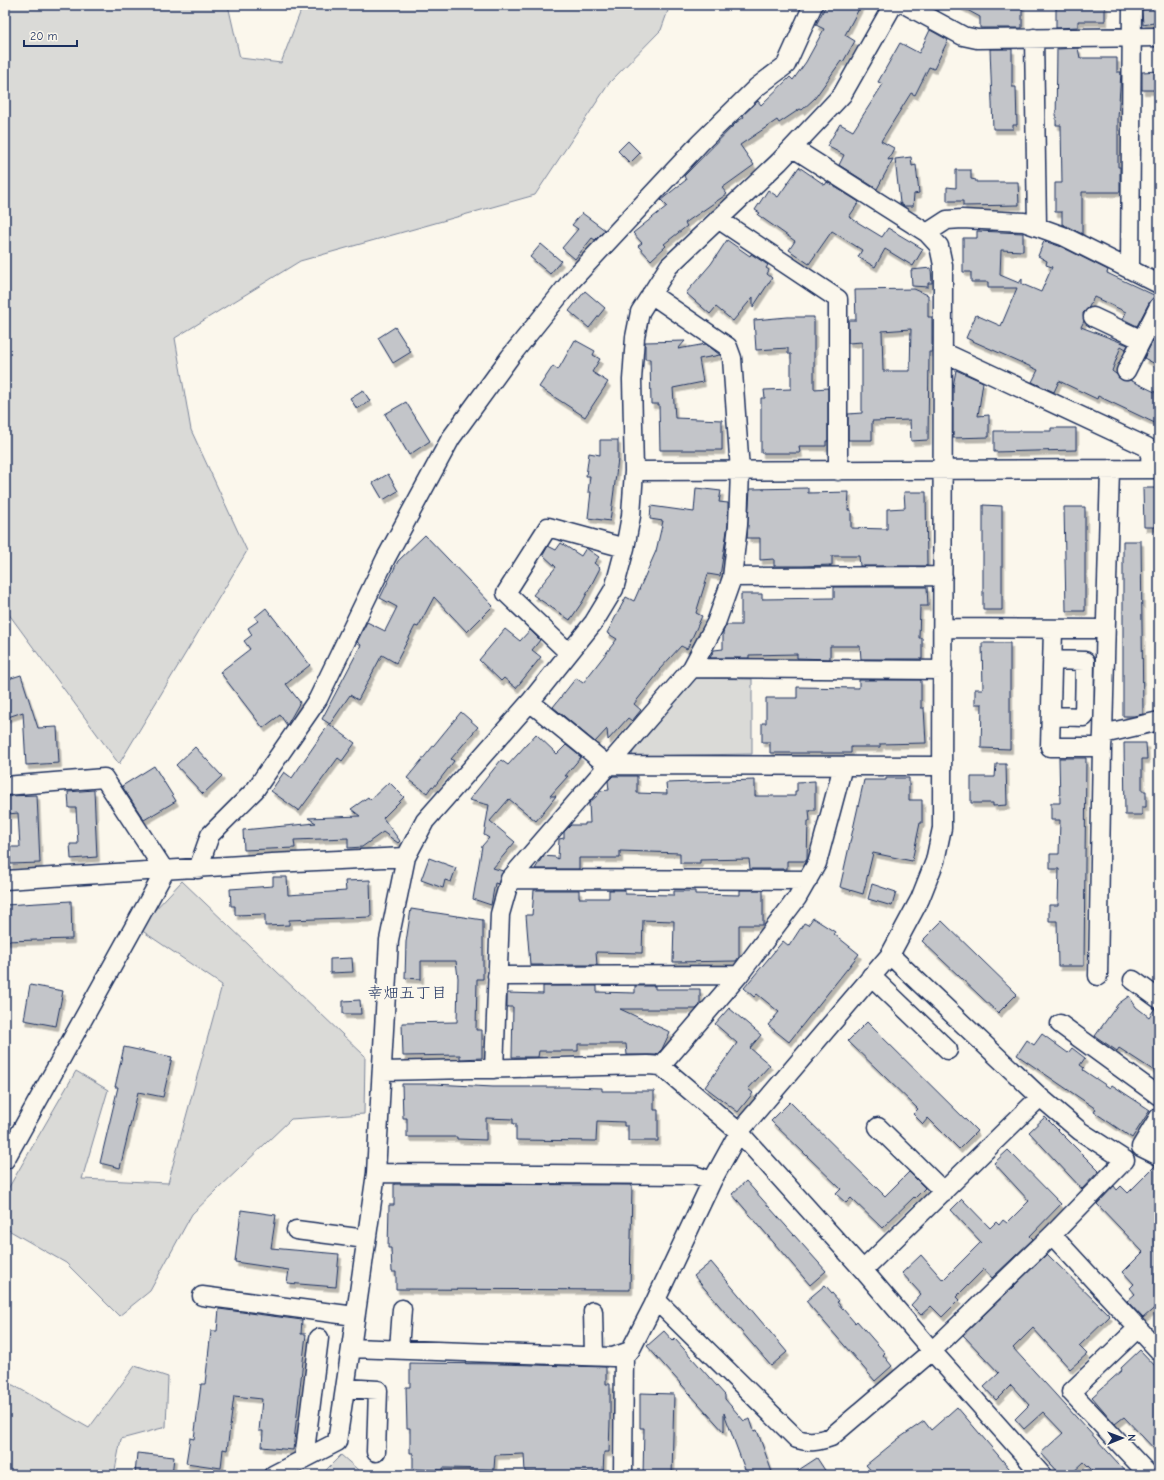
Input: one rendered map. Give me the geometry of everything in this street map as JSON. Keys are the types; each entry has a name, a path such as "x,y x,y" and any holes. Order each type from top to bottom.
{"street":[{"path":"198,869 210,835 255,790 318,699 386,558 456,432 510,357 571,281 700,143 757,87 786,65 813,5"},
{"path":"273,1475 336,1442 376,1173 389,940 406,857 425,820 530,702 594,622 614,589 625,548 631,516 634,471 632,380 635,337 640,312 668,266 793,148 842,95 893,5"},
{"path":"906,5 963,36 977,39 1159,37"},
{"path":"1130,269 1130,37 1132,5"},
{"path":"1034,38 1037,226"},
{"path":"351,1348 613,1357 630,1351 656,1300 712,1181 739,1132 890,955 920,899 935,861 942,828 943,265 939,246 927,233 793,148"},
{"path":"718,219 838,298 838,471"},
{"path":"927,233 947,220 962,219 1024,222 1063,236 1159,284"},
{"path":"494,1069 500,914 510,879 692,668 716,623 732,578 738,526 740,471 732,358 728,347 651,294"},
{"path":"1126,371 1159,306"},
{"path":"1094,317 1142,340"},
{"path":"634,471 1155,469 1147,447 943,352"},
{"path":"1098,976 1102,741 1110,469"},
{"path":"569,652 506,593 548,528 625,548"},
{"path":"732,578 943,576"},
{"path":"943,628 1105,629"},
{"path":"1053,629 1050,747 1102,741 1159,721"},
{"path":"1051,716 1084,717 1084,661 1052,660"},
{"path":"692,668 943,670"},
{"path":"1084,691 1104,692"},
{"path":"530,702 607,765 942,766"},
{"path":"661,1066 739,975 797,898 808,880 817,863 843,766"},
{"path":"5,786 104,778 165,871"},
{"path":"5,880 198,869 272,863 406,857"},
{"path":"5,1160 165,871"},
{"path":"510,879 808,880"},
{"path":"656,1300 797,1439 807,1442 818,1442 831,1437 932,1351 1052,1235 1125,1160 1080,1131 1040,1096 890,955"},
{"path":"497,976 739,975"},
{"path":"871,976 948,1050"},
{"path":"1134,980 1159,999"},
{"path":"1060,1024 1159,1096"},
{"path":"382,1071 648,1065 661,1066 739,1132 863,1270 932,1351 1042,1475"},
{"path":"863,1270 1040,1096"},
{"path":"1159,1117 1141,1147 1159,1156"},
{"path":"878,1127 944,1192"},
{"path":"376,1173 694,1175 712,1181"},
{"path":"296,1230 366,1240"},
{"path":"1052,1235 1159,1351"},
{"path":"202,1296 355,1316"},
{"path":"399,1349 402,1310"},
{"path":"593,1312 594,1356"},
{"path":"1138,1328 1071,1392 1149,1475"},
{"path":"304,1459 319,1338"},
{"path":"623,1475 624,1353"},
{"path":"345,1388 378,1390 376,1452"}],"shaded area":[{"path":"5,5 228,5 240,58 281,63 303,5 670,5 661,30 610,82 535,195 300,261 175,338 191,430 247,551 119,764 8,613 5,616"},
{"path":"690,678 752,679 752,754 632,756 634,747"},
{"path":"182,881 365,1056 364,1114 291,1119 192,1214 150,1291 119,1316 66,1263 5,1228 5,1194 76,1071 108,1090 82,1179 168,1183 222,985 138,928"},
{"path":"135,1366 168,1377 166,1427 121,1439 114,1475 5,1475 5,1384 13,1385 89,1428"},
{"path":"341,1455 364,1475 321,1475"}],"building":[{"path":"826,5 861,5 845,35 855,41 843,62 841,61 815,98 802,110 800,109 779,123 777,120 740,145 754,165 722,188 727,194 685,223 687,226 664,244 666,246 651,260 638,246 642,243 633,233 667,206 661,200 686,180 684,176 737,122 744,117 743,115 758,101 761,105 790,77 793,80 806,62 824,29 816,25"},
{"path":"958,5 1022,5 1022,28 980,28 980,17"},
{"path":"1056,5 1105,5 1105,21 1078,21 1078,27 1056,28"},
{"path":"1159,7 1159,22 1143,25 1142,10"},
{"path":"930,30 948,40 934,69 929,67 915,95 911,93 881,141 894,148 888,160 893,159 877,189 839,165 844,155 827,146 840,124 853,131 883,84 878,82 900,43 919,53"},
{"path":"1078,48 1080,58 1117,58 1117,72 1121,72 1118,118 1118,167 1120,167 1120,192 1082,192 1082,234 1062,224 1062,212 1055,212 1055,183 1062,183 1061,125 1056,125 1057,49"},
{"path":"990,49 1012,49 1012,87 1016,87 1017,125 1013,125 1013,129 993,129"},
{"path":"1159,71 1159,90 1142,90 1142,72"},
{"path":"628,141 640,153 630,163 618,151"},
{"path":"911,157 912,166 916,165 919,193 914,194 913,206 904,206 900,203 895,159"},
{"path":"799,167 825,185 827,182 859,202 849,217 882,237 888,228 923,249 913,266 885,249 875,267 858,257 862,250 832,231 809,264 789,250 795,241 758,215 760,213 755,210 768,190 778,197"},
{"path":"956,170 971,170 971,179 976,180 976,182 1018,182 1019,205 963,206 963,201 947,201 947,187 956,188"},
{"path":"582,213 605,230 595,240 592,238 575,259 562,248 578,229 572,225"},
{"path":"977,231 1023,233 1023,251 1001,250 1000,275 1019,283 1022,279 1022,284 1041,292 1052,267 1046,265 1047,261 1038,256 1044,241 1062,247 1108,270 1107,273 1156,296 1150,301 1137,326 1123,319 1126,312 1094,297 1089,307 1083,313 1084,321 1081,327 1128,345 1126,349 1121,346 1112,371 1122,380 1130,380 1159,394 1159,425 1098,396 1097,399 1059,381 1054,392 1032,382 1038,370 966,338 976,315 1001,326 1017,288 988,288 988,282 971,282 971,272 963,272 963,238 977,238"},
{"path":"727,240 750,256 751,254 768,265 766,268 769,270 767,274 772,278 753,307 753,297 733,321 716,307 710,314 686,293 711,264"},
{"path":"541,244 561,261 550,274 530,257"},
{"path":"931,268 932,283 928,283 928,287 912,286 911,270"},
{"path":"914,289 928,295 928,317 932,317 932,352 929,352 928,440 911,441 910,420 872,421 872,440 848,440 848,414 862,413 862,342 848,343 848,320 856,320 855,290","holes":["911,329 910,371 883,371 882,331"]},
{"path":"585,291 605,308 589,328 569,311"},
{"path":"788,317 814,317 814,389 828,388 828,441 826,441 826,446 799,446 800,453 761,453 761,398 765,398 764,390 791,389 791,354 788,354 788,348 756,350 754,320"},
{"path":"395,327 411,352 393,363 378,338"},
{"path":"1159,329 1159,366 1144,358"},
{"path":"575,340 595,351 593,355 600,359 592,372 608,382 585,417 539,387 553,366 558,370"},
{"path":"685,341 678,349 706,344 720,355 699,359 703,382 673,388 675,418 722,420 722,450 660,450 659,404 651,404 650,359 645,359 645,342"},
{"path":"956,370 983,382 978,416 989,415 989,437 953,438 953,387"},
{"path":"363,390 370,401 357,409 350,398"},
{"path":"406,402 430,441 409,455 385,414"},
{"path":"1051,428 1076,428 1076,450 994,452 994,431 1051,431"},
{"path":"600,440 618,440 618,459 610,521 588,518 591,492 588,492 590,476 586,476 589,453 600,455"},
{"path":"388,474 398,491 383,500 373,483"},
{"path":"696,488 721,491 719,502 728,503 728,524 720,576 708,574 696,613 702,616 687,649 681,646 659,670 660,671 634,704 641,710 632,721 628,718 608,740 607,729 595,742 553,707 576,678 583,683 617,639 607,633 626,597 634,601 656,551 663,521 650,519 651,506 694,512"},
{"path":"808,488 808,493 849,492 848,510 851,510 851,528 887,529 887,509 905,508 904,492 926,492 927,566 860,566 859,556 832,556 832,565 774,566 774,559 760,560 760,538 747,538 750,489"},
{"path":"1143,488 1159,488 1159,527 1144,527"},
{"path":"983,505 1002,506 1002,610 983,610"},
{"path":"1064,507 1085,507 1085,611 1066,611"},
{"path":"425,535 493,606 467,632 434,597 418,627 415,626 396,663 382,655 358,700 350,695 330,724 322,719 361,645 357,642 367,622 385,631 397,607 380,598 398,561"},
{"path":"1123,541 1141,541 1143,714 1134,716 1123,716"},
{"path":"561,543 581,556 586,548 599,557 594,563 600,568 583,601 570,620 533,595 556,567 543,555 548,546 556,550"},
{"path":"834,587 927,587 928,606 920,606 919,638 922,638 922,659 861,659 860,646 830,646 830,659 797,658 797,654 749,655 749,658 710,658 714,650 723,649 723,632 726,625 741,625 741,594 762,594 762,599 834,598"},
{"path":"266,608 310,665 286,684 300,702 287,725 280,715 263,728 220,672 250,649 244,641 252,635 248,628 258,621 255,617"},
{"path":"505,629 520,641 530,630 540,640 532,650 541,657 516,688 504,678 501,681 479,660"},
{"path":"982,643 1010,643 1010,749 981,748 982,704 975,704 975,689 983,689"},
{"path":"21,675 38,728 57,727 59,763 26,765 23,712 5,718 5,680"},
{"path":"859,680 921,680 921,708 924,708 926,743 880,744 880,747 851,747 851,753 770,753 770,742 762,742 762,723 766,723 766,698 797,698 797,687 859,688"},
{"path":"461,712 478,727 451,759 454,761 434,787 432,786 427,793 407,778"},
{"path":"329,724 355,743 342,761 338,758 299,811 271,791 284,772 292,778"},
{"path":"536,734 557,754 566,745 581,757 565,776 568,776 550,796 556,796 536,821 509,799 490,821 515,842 493,868 503,871 498,884 495,883 491,905 473,899 482,846 489,838 484,835 489,805 469,800 501,760 508,765"},
{"path":"1124,743 1146,743 1147,759 1142,759 1142,791 1146,791 1146,807 1142,807 1142,815 1125,815"},
{"path":"195,747 222,776 203,794 176,765"},
{"path":"1059,758 1086,758 1084,966 1058,966 1057,921 1049,921 1049,905 1058,905 1059,869 1050,869 1050,854 1059,854 1060,820 1051,820 1051,803 1060,803"},
{"path":"996,764 1006,764 1007,805 993,806 993,803 971,803 971,777 995,777"},
{"path":"154,766 176,801 144,820 122,786"},
{"path":"613,776 637,776 637,793 667,794 666,783 755,780 755,796 795,796 795,791 797,791 797,782 815,781 815,810 809,810 810,821 808,821 807,859 806,861 787,861 787,869 750,869 749,859 700,860 700,863 680,863 680,853 620,851 620,858 579,858 579,869 535,869 543,856 555,857 558,859 559,839 564,838 564,832 571,825 585,825 585,823 590,823 589,803 598,795 600,791 609,790 608,781"},
{"path":"886,778 909,778 909,800 922,800 922,823 920,823 912,861 873,853 863,894 840,887 864,780 886,780"},
{"path":"389,782 404,797 383,818 400,841 398,843 383,832 362,847 348,848 348,838 294,840 295,848 244,850 243,830 316,823 308,818 360,816 351,809 368,797 370,800"},
{"path":"94,790 97,857 71,859 70,844 78,844 76,808 69,808 68,792"},
{"path":"37,795 40,863 10,864 10,847 20,847 18,813 8,814 8,796"},
{"path":"429,858 456,868 451,882 445,880 443,888 421,880"},
{"path":"273,877 287,877 288,895 346,891 345,881 370,880 371,917 289,920 289,925 265,926 265,914 235,915 235,906 231,906 230,889 273,886"},
{"path":"872,884 896,892 892,906 868,899"},
{"path":"534,890 579,890 579,898 609,898 609,890 625,890 625,894 674,895 674,891 695,891 695,894 740,895 740,890 763,890 763,925 739,925 739,957 736,961 673,962 674,921 643,920 642,953 596,952 597,965 530,965 526,915 532,915"},
{"path":"71,901 72,939 5,941 5,905"},
{"path":"411,909 483,920 483,979 477,979 476,1030 482,1030 482,1058 460,1059 460,1055 403,1056 402,1023 457,1022 458,978 456,961 421,961 421,979 405,978 406,942"},
{"path":"813,918 835,932 834,934 859,954 789,1042 768,1025 779,1012 757,994 754,997 744,988 783,941 789,946 804,923 808,925"},
{"path":"942,921 1017,994 998,1013 922,941"},
{"path":"352,958 353,972 330,973 330,959"},
{"path":"30,985 63,991 56,1026 24,1020"},
{"path":"543,986 597,986 597,992 635,993 635,986 655,986 655,989 700,989 700,1005 696,1009 620,1009 670,1032 662,1049 656,1055 627,1055 626,1044 578,1044 578,1051 539,1051 538,1057 512,1057 513,1007 507,1007 507,993 543,994"},
{"path":"1129,996 1136,1007 1149,1017 1155,1008 1159,1009 1159,1074 1119,1048 1117,1051 1095,1036 1118,1004"},
{"path":"360,1000 361,1014 343,1014 343,1001"},
{"path":"729,1008 761,1035 750,1048 770,1065 748,1089 753,1093 738,1112 705,1087 737,1043 715,1024"},
{"path":"867,1022 977,1131 959,1149 928,1118 923,1124 913,1114 918,1109 848,1041"},
{"path":"1042,1034 1068,1053 1072,1048 1085,1058 1080,1065 1084,1068 1083,1070 1110,1088 1112,1085 1150,1110 1132,1138 1094,1112 1096,1109 1017,1055 1027,1040 1034,1045"},
{"path":"124,1047 172,1057 163,1097 138,1092 120,1168 100,1163 118,1087 115,1087"},
{"path":"402,1084 493,1087 568,1087 602,1088 602,1091 654,1091 654,1110 658,1110 658,1141 628,1141 628,1126 624,1126 624,1122 597,1121 596,1141 516,1140 516,1124 513,1124 513,1119 486,1118 486,1140 457,1139 457,1137 407,1137 407,1118 403,1118"},
{"path":"790,1102 885,1196 909,1172 925,1188 882,1228 851,1198 846,1203 836,1194 841,1189 771,1121"},
{"path":"1045,1117 1099,1171 1082,1189 1029,1132"},
{"path":"1008,1150 1061,1204 1030,1236 1033,1239 992,1278 984,1269 956,1297 959,1300 942,1317 931,1306 921,1315 911,1305 921,1294 902,1273 921,1255 943,1280 981,1242 951,1210 962,1199 990,1228 996,1222 999,1225 1003,1220 1007,1223 1029,1201 994,1163"},
{"path":"1155,1166 1159,1166 1159,1304 1143,1318 1127,1301 1135,1294 1130,1288 1134,1284 1123,1272 1143,1252 1097,1204 1114,1186 1117,1190 1121,1186 1128,1193"},
{"path":"746,1181 826,1271 810,1285 732,1194"},
{"path":"394,1184 632,1185 630,1290 396,1289 396,1272 392,1272 391,1248 388,1248 389,1205 394,1205"},
{"path":"241,1210 276,1215 271,1248 339,1254 336,1287 287,1283 289,1270 235,1262"},
{"path":"1047,1254 1110,1316 1079,1346 1087,1354 1070,1369 1033,1328 1013,1348 1129,1475 1097,1475 1084,1462 1070,1475 1061,1475 1041,1453 1063,1433 1043,1412 1024,1429 1015,1419 1029,1405 1011,1385 996,1400 984,1387 999,1373 963,1335"},
{"path":"711,1262 787,1352 771,1366 694,1276"},
{"path":"825,1285 855,1323 857,1321 885,1353 883,1355 892,1366 875,1381 806,1301"},
{"path":"219,1309 302,1320 301,1334 306,1334 293,1450 262,1447 263,1431 259,1431 262,1399 234,1396 227,1450 223,1449 221,1468 186,1463 190,1438 194,1439 201,1384 205,1384 211,1331 217,1331"},
{"path":"664,1331 673,1341 675,1339 725,1395 725,1399 744,1421 750,1419 754,1431 757,1430 773,1475 747,1475 724,1413 724,1432 647,1346"},
{"path":"1140,1350 1159,1370 1159,1454 1124,1417 1115,1424 1092,1397 1122,1370 1121,1368"},
{"path":"410,1363 606,1367 606,1384 610,1384 610,1421 609,1452 604,1452 603,1473 525,1472 524,1454 495,1455 494,1469 413,1469 413,1453 410,1453 410,1428 407,1428 406,1387 410,1387"},
{"path":"640,1393 674,1394 672,1475 643,1475 644,1428 640,1428"},
{"path":"957,1407 1015,1475 875,1475 866,1465 898,1439 924,1421 931,1430"},
{"path":"137,1453 174,1457 172,1475 135,1475"},
{"path":"817,1458 828,1475 791,1475"}],"district":[{"name":"幸畑五丁目","path":"407,993"}]}
